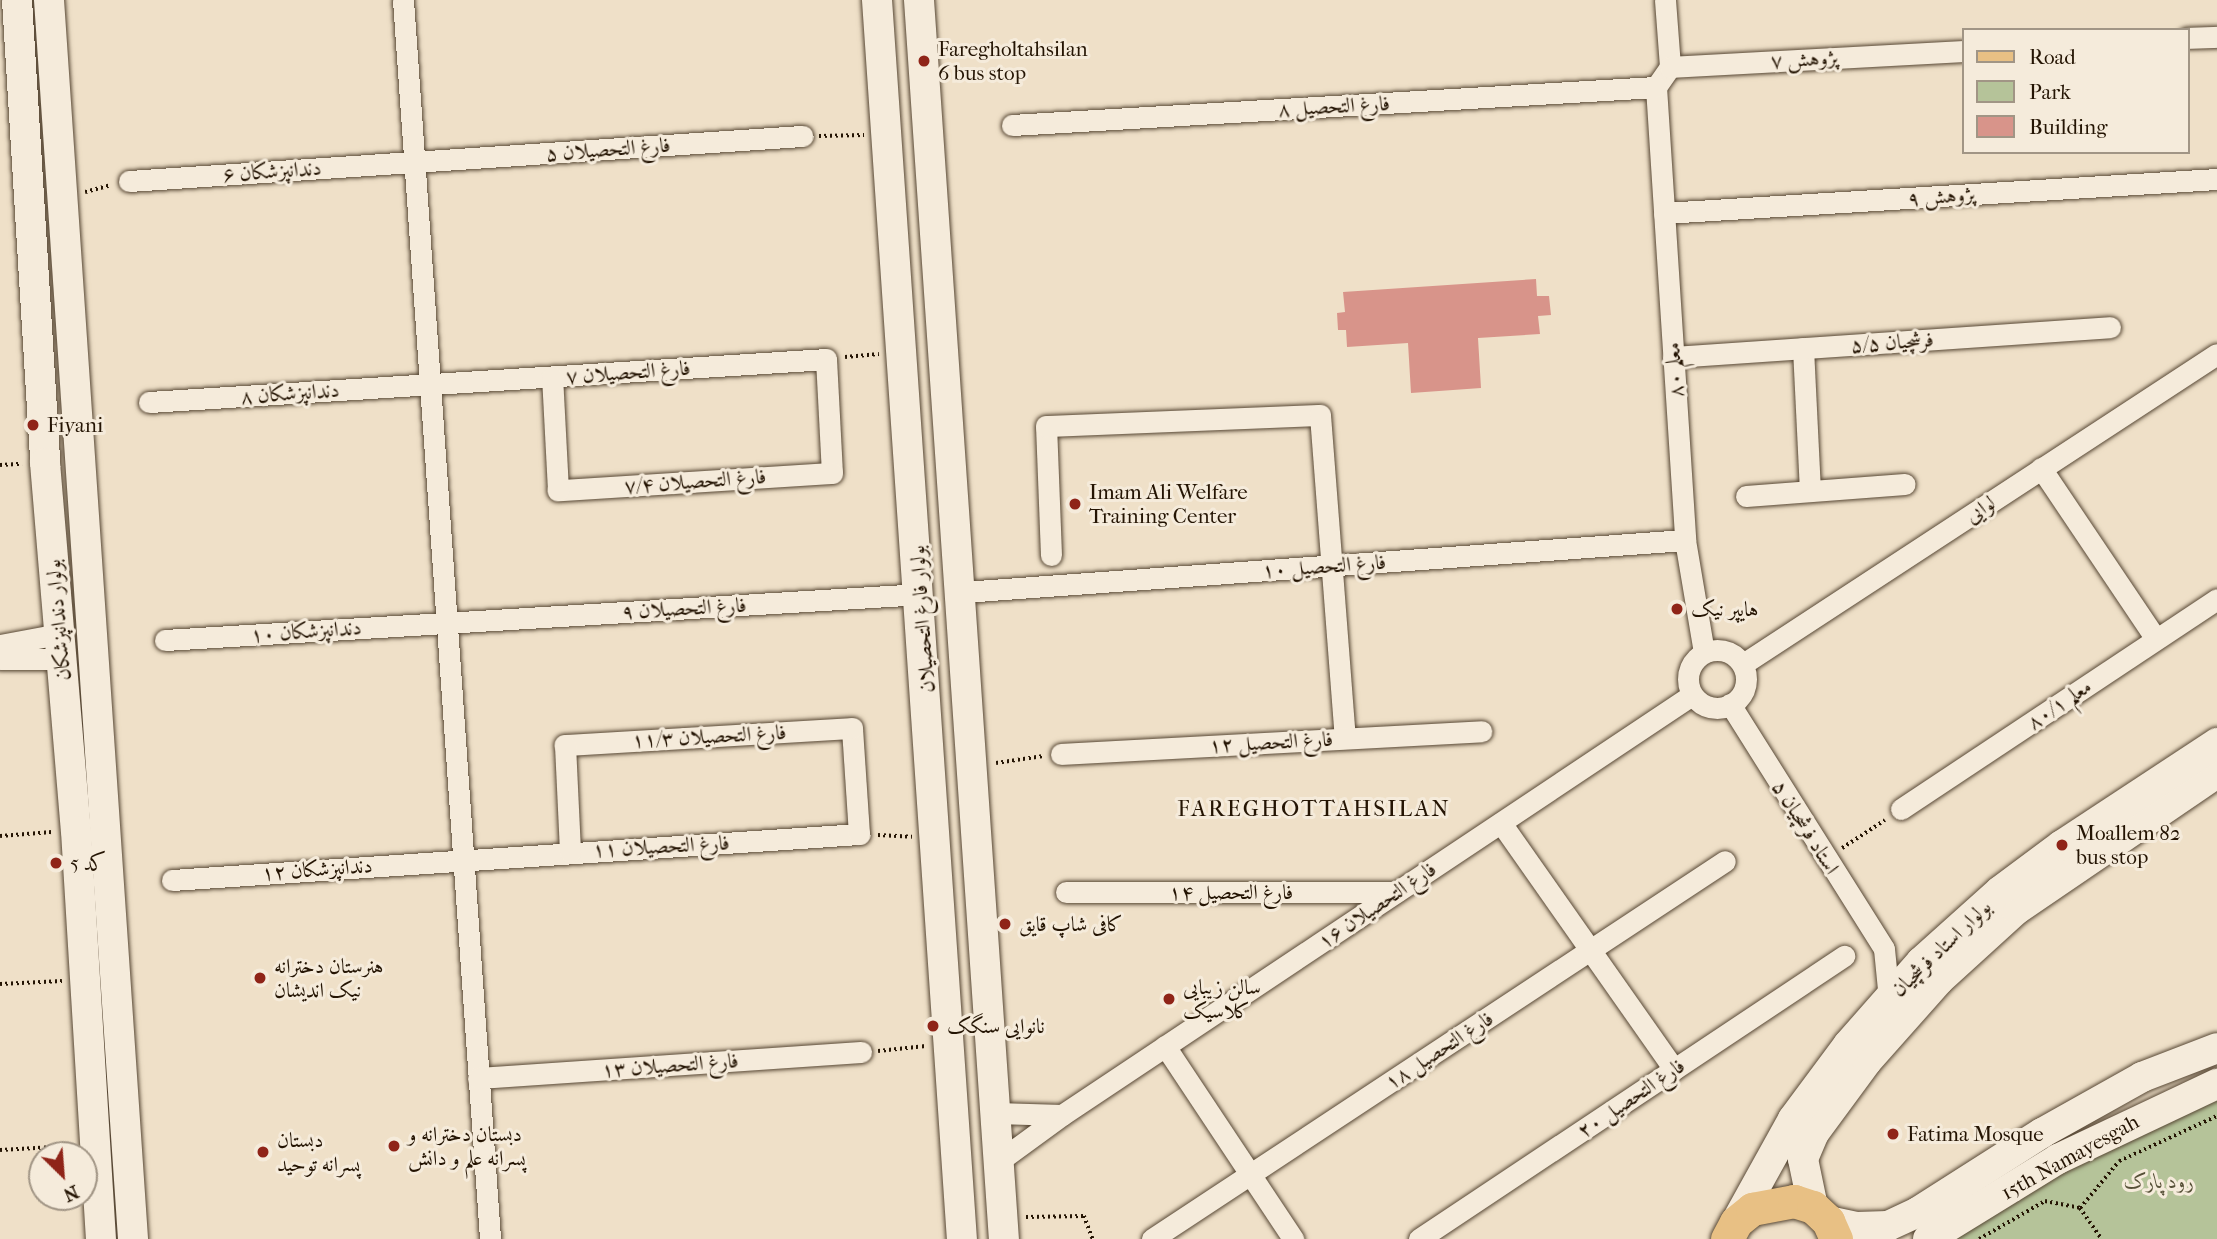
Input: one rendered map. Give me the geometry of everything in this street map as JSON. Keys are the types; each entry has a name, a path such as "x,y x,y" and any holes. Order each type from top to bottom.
{"main road":[{"name":"بولوار دندانپزشکان","path":"17,0 76,831 95,1141"},
{"name":"بولوار دندانپزشکان","path":"50,0 133,1239"},
{"name":"بولوار فارغ التحصیلان","path":"877,0 921,594 962,1239"},
{"name":"بولوار فارغ التحصیلان","path":"919,0 963,592 1003,1228"},
{"path":"921,594 963,592"},
{"path":"61,647 93,638"},
{"name":"بولوار استاد فرشچیان","path":"1731,1231 1793,1119 1922,962 2000,891 2052,852 2217,743"},
{"name":"بولوار استاد فرشچیان","path":"1826,1223 1803,1159 1814,1133 1867,1061 1939,980 2016,910 2077,865 2217,772"},
{"name":"15th Namayesgah","path":"1826,1223 1857,1227 1888,1226 1918,1212 2042,1133 2142,1077 2217,1048"},
{"name":"15th Namayesgah","path":"1928,1239 2058,1159 2217,1084"},
{"name":"بولوار دندانپزشکان","path":"98,1192 101,1239"},
{"path":"1731,1231 1752,1209 1783,1203 1826,1223"}],"street":[{"path":"404,0 490,1239"},
{"path":"1657,87 1670,67 1665,0"},
{"path":"2189,38 2217,37"},
{"name":"پژوهش ۷","path":"1670,67 1962,51"},
{"name":"فارغ التحصیل ۸","path":"1012,125 1657,87"},
{"name":"معلم ۸۰","path":"1657,87 1685,540 1704,652"},
{"name":"فارغ التحصیلان ۵","path":"415,162 802,136"},
{"name":"دندانپزشکان ۶","path":"129,180 415,162"},
{"name":"پژوهش ۹","path":"1664,213 2217,179"},
{"name":"فرشچیان ۵/۵","path":"1673,357 2110,327"},
{"path":"1803,348 1810,491"},
{"name":"لوایی","path":"1743,664 2217,354"},
{"name":"فارغ التحصیلان ۷","path":"430,384 826,359"},
{"name":"فارغ التحصیلان ۷/۴","path":"552,377 558,490 832,473 826,359"},
{"name":"دندانپزشکان ۸","path":"149,402 430,384"},
{"path":"1051,555 1045,426 1320,415 1345,738"},
{"path":"2041,468 2157,639"},
{"path":"1746,496 1906,484"},
{"name":"فارغ التحصیل ۱۰","path":"963,592 1685,540"},
{"name":"فارغ التحصیلان ۹","path":"446,621 921,594"},
{"name":"معلم ۸۰/۱","path":"1901,809 2217,599"},
{"name":"دندانپزشکان ۱۰","path":"165,640 446,621"},
{"path":"0,645 61,647"},
{"path":"0,659 61,647"},
{"path":"1728,649 1743,664 1744,677 1730,704 1708,709 1692,695 1689,681 1704,652 1728,649"},
{"name":"فارغ التحصیلان ۱۶","path":"999,1161 1062,1115 1692,695"},
{"name":"استاد فرشچیان ۵","path":"1730,704 1884,949 1889,999"},
{"name":"فارغ التحصیلان ۱۱/۳","path":"570,852 565,745 852,728 859,834"},
{"name":"فارغ التحصیل ۱۲","path":"1060,754 1481,731"},
{"path":"1500,823 1592,949 1674,1069"},
{"name":"فارغ التحصیلان ۱۱","path":"463,858 859,834"},
{"name":"دندانپزشکان ۱۲","path":"172,880 463,858"},
{"name":"فارغ التحصیل ۱۸","path":"1152,1239 1725,861"},
{"name":"فارغ التحصیل ۱۴","path":"1066,892 1396,892"},
{"path":"1884,949 1922,962"},
{"name":"فارغ التحصیل ۲۰","path":"1419,1239 1844,956"},
{"path":"1165,1046 1293,1239"},
{"name":"فارغ التحصیلان ۱۳","path":"478,1078 861,1052"},
{"path":"996,1114 1062,1115"}],"path":[{"path":"802,136 887,134"},
{"path":"62,198 129,180"},
{"path":"826,359 902,352"},
{"path":"973,766 1060,754"},
{"path":"1826,859 1901,809"},
{"path":"0,836 76,831"},
{"path":"859,834 936,838"},
{"path":"0,984 85,980"},
{"path":"861,1052 949,1044"},
{"path":"2080,1208 2119,1161 2217,1116"},
{"path":"0,1150 28,1149"},
{"path":"1979,1239 2045,1201 2080,1208 2102,1239"},
{"path":"1003,1228 1084,1216 1093,1239"}],"green space":[{"name":"رود پارک","path":"2217,1094 2217,1239 1944,1239 2154,1119"}],"building":[{"path":"1536,279 1537,296 1549,296 1551,315 1538,316 1540,334 1478,338 1481,388 1411,393 1408,343 1347,347 1346,330 1338,330 1337,313 1345,312 1343,292"}],"place":[{"name":"Faregholtahsilan 6 bus stop","path":"924,61"},
{"name":"Fiyani","path":"33,425"},
{"name":"Imam Ali Welfare Training Center","path":"1075,504"},
{"name":"هایپر نیک","path":"1677,609"},
{"name":"Moallem 82 bus stop","path":"2062,845"},
{"name":"کد 5","path":"56,863"},
{"name":"کافی شاپ قایق","path":"1005,924"},
{"name":"هنرستان دخترانه نیک اندیشان","path":"260,978"},
{"name":"سالن زیبایی کلاسیک","path":"1169,999"},
{"name":"نانوایی سنگک","path":"933,1026"},
{"name":"Fatima Mosque","path":"1893,1134"},
{"name":"دبستان دخترانه و پسرانه علم و دانش","path":"394,1146"},
{"name":"دبستان پسرانه توحید","path":"263,1152"}],"district":[{"name":"FAREGHOTTAHSILAN","path":"1314,809"}]}
